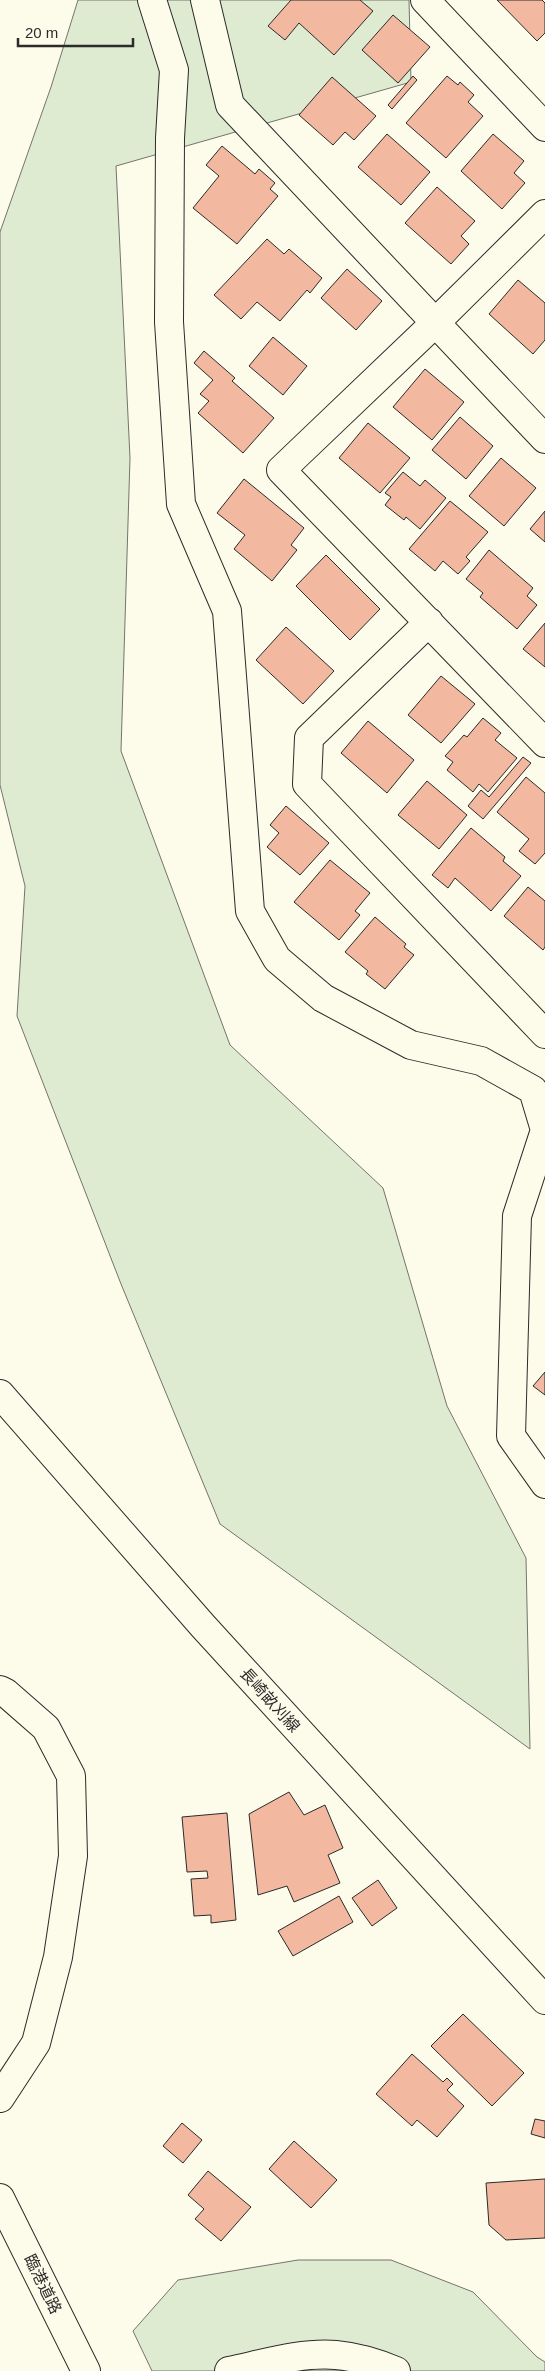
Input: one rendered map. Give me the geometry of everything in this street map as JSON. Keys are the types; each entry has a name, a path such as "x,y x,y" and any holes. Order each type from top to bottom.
{"street":[{"path":"152,0 174,70 170,138 169,322 181,504 227,611 250,910 277,959 323,998 411,1045 481,1061 533,1090 545,1130 517,1216 511,1436 545,1484"},
{"path":"206,0 230,106 545,440"},
{"path":"435,3 545,127"},
{"path":"545,214 434,324 280,470 545,743"},
{"path":"429,622 309,738 307,784 545,1034"},
{"name":"長崎畝刈線","path":"0,1394 203,1626 545,2000"},
{"path":"0,1690 6,1693 46,1728 71,1776 73,1856 58,1957 36,2043 0,2098"},
{"name":"臨港道路","path":"0,2198 86,2371"},
{"path":"229,2371 300,2357 336,2355 373,2362 396,2371"}],"green space":[{"path":"78,0 409,0 411,82 116,166 130,458 121,751 230,1045 383,1188 447,1406 526,1558 530,1749 220,1524 121,1284 17,1016 25,886 0,785 0,232 51,87"},
{"path":"298,2260 391,2260 473,2292 537,2357 545,2362 545,2371 152,2371 133,2331 178,2280"}],"building":[{"path":"291,0 360,0 373,11 334,55 299,23 285,40 268,26"},
{"path":"497,0 542,0 545,3 545,33 537,41"},
{"path":"393,15 430,47 398,83 362,50"},
{"path":"413,76 417,80 392,109 388,105"},
{"path":"447,76 458,85 460,82 474,95 468,102 483,116 446,158 406,123"},
{"path":"332,77 376,116 354,140 345,132 333,145 299,115"},
{"path":"387,134 430,172 401,205 358,167"},
{"path":"493,134 524,161 514,173 525,183 502,209 461,171"},
{"path":"222,146 255,174 259,169 275,183 270,189 278,196 237,244 193,208 219,176 206,165"},
{"path":"437,187 475,221 461,236 469,244 451,264 405,223"},
{"path":"267,239 284,254 289,249 322,278 310,293 307,290 280,321 257,302 241,319 214,295"},
{"path":"347,269 382,301 356,330 321,298"},
{"path":"518,280 545,303 545,340 533,354 489,314"},
{"path":"273,337 307,366 283,395 249,366"},
{"path":"204,351 235,378 232,381 274,418 243,453 198,413 209,401 200,394 213,380 194,363"},
{"path":"425,369 464,402 432,440 393,407"},
{"path":"460,417 493,446 466,479 432,450"},
{"path":"368,423 410,458 380,493 339,458"},
{"path":"501,458 536,488 504,526 469,496"},
{"path":"403,472 420,486 425,480 446,498 420,529 406,517 404,520 385,505 391,497 385,493"},
{"path":"244,479 304,528 291,545 297,550 272,581 234,549 245,535 217,513"},
{"path":"450,501 488,532 466,557 470,561 458,574 443,561 435,571 409,549"},
{"path":"545,511 545,542 530,529"},
{"path":"489,550 533,588 527,596 537,605 517,629 480,597 483,593 466,579"},
{"path":"326,555 380,609 350,640 296,586"},
{"path":"545,623 545,667 523,649"},
{"path":"286,627 334,671 303,704 256,660"},
{"path":"441,676 475,704 441,743 408,715"},
{"path":"483,718 501,733 495,740 517,758 488,792 479,784 473,792 447,770 453,762 445,756 464,735 467,737"},
{"path":"368,721 414,760 387,793 341,753"},
{"path":"523,757 531,763 483,819 468,806 481,790 489,797"},
{"path":"526,777 545,793 545,853 535,864 519,851 529,839 497,812"},
{"path":"427,781 467,815 439,849 398,815"},
{"path":"286,806 329,843 300,875 267,847 279,833 270,825"},
{"path":"471,828 505,857 503,861 521,876 491,911 455,878 448,888 432,875"},
{"path":"330,860 370,893 355,911 360,915 339,940 294,902"},
{"path":"528,887 545,901 545,947 543,950 504,916"},
{"path":"375,917 406,944 404,947 414,955 385,989 366,974 368,971 345,952"},
{"path":"545,1372 545,1395 533,1386"},
{"path":"289,1792 304,1815 325,1805 343,1848 328,1855 340,1883 294,1902 287,1886 258,1895 249,1814"},
{"path":"227,1813 236,1920 211,1923 211,1915 194,1916 191,1879 208,1878 207,1871 187,1872 182,1817"},
{"path":"378,1880 397,1908 372,1926 352,1898"},
{"path":"339,1896 353,1922 293,1956 278,1931"},
{"path":"463,2014 524,2073 492,2106 431,2046"},
{"path":"412,2054 443,2082 447,2078 453,2084 447,2090 464,2106 437,2137 417,2120 412,2126 376,2094"},
{"path":"535,2119 545,2121 545,2138 531,2134"},
{"path":"182,2123 202,2140 183,2163 163,2146"},
{"path":"294,2141 337,2180 311,2208 269,2169"},
{"path":"208,2171 251,2207 221,2241 195,2219 204,2209 188,2195"},
{"path":"545,2179 545,2238 506,2240 489,2225 486,2183"}]}
